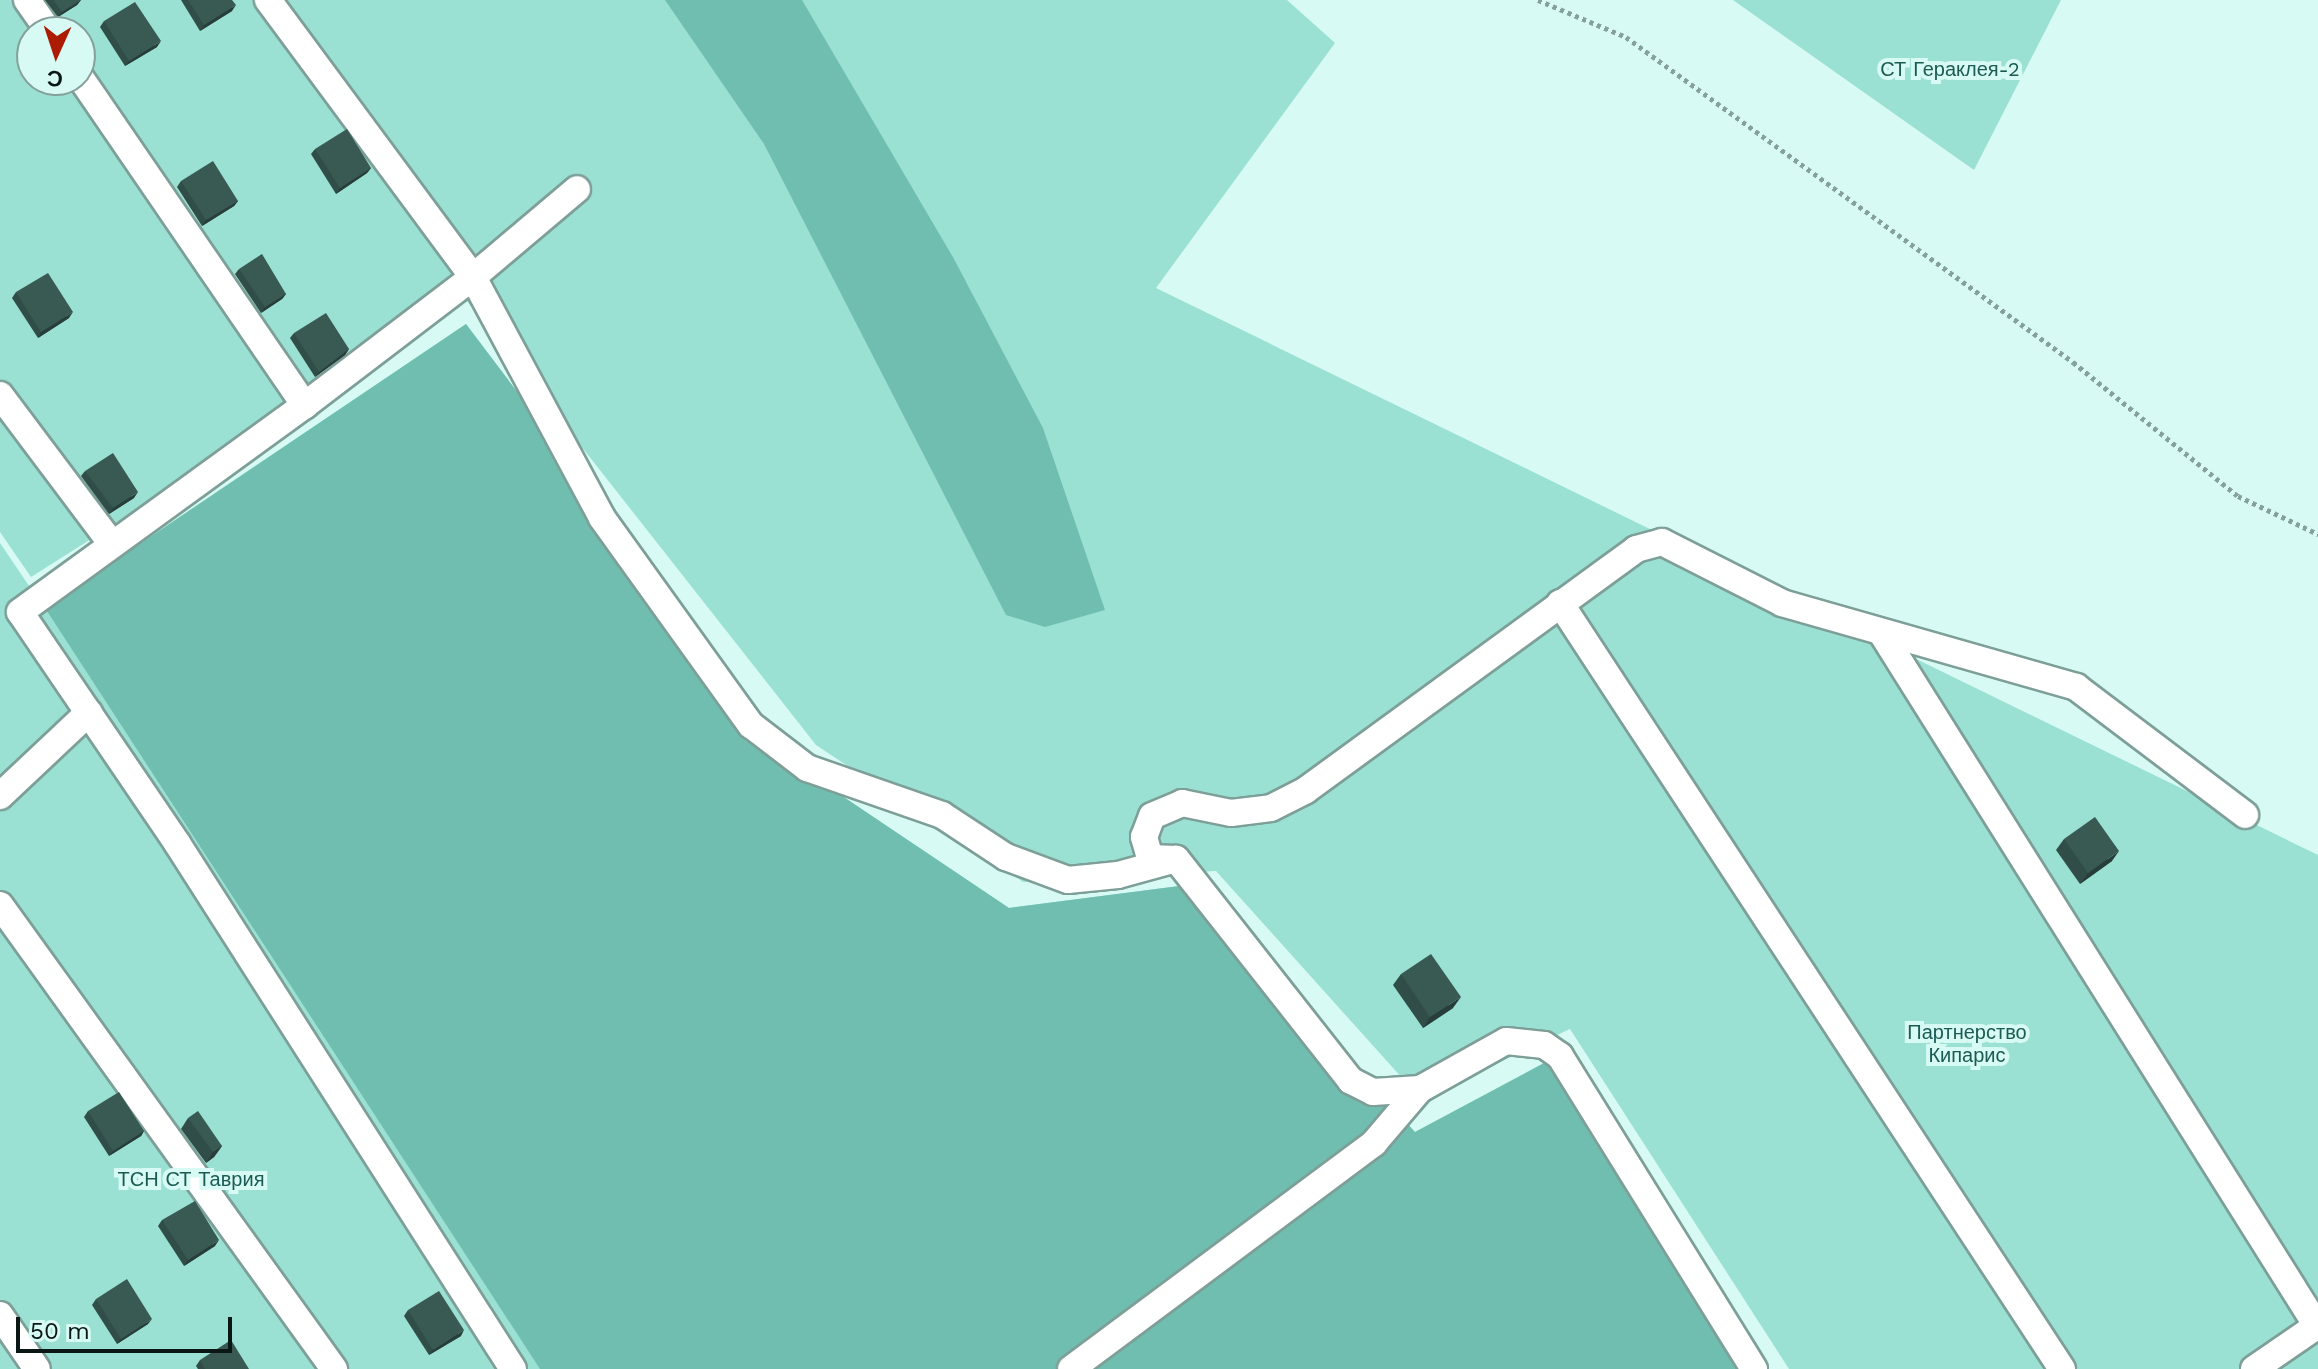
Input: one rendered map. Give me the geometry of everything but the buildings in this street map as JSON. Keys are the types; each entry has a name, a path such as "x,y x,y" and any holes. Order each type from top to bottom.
{"street":[{"path":"268,0 473,277 602,518 751,725 807,768 942,815 1006,857 1068,880 1118,875 1176,859"},
{"path":"93,96 305,405"},
{"path":"513,1369 89,712 20,612 305,405 473,277 577,189"},
{"path":"0,395 112,544"},
{"path":"1420,1089 1373,1092 1351,1081 1176,859 1150,858 1145,848 1146,826 1160,809 1182,803 1231,813 1258,810 1306,790 1636,549 1662,542 1782,603 1883,635 2076,687 2245,815"},
{"path":"1560,603 2062,1369"},
{"path":"1883,635 2318,1325 2254,1369"},
{"path":"0,796 89,712"},
{"path":"0,905 334,1369"},
{"path":"1071,1369 1374,1143 1420,1089 1506,1041 1544,1045 1560,1056 1754,1369"},
{"path":"0,1315 37,1369"}],"path":[{"path":"1542,2 1626,37 2073,362 2238,496 2318,534"}],"green space":[{"name":"Партнерство Кипарис","path":"0,0 1287,0 1335,43 1156,288 2318,855 2318,1369 1789,1369 1570,1029 1421,1099 1216,871 1023,882 816,745 467,301 31,577 0,532"},
{"name":"СТ Гераклея-2","path":"1733,0 2061,0 1974,170"},
{"name":"ТСН СТ Таврия","path":"466,324 802,769 1009,908 1187,885 1415,1132 1559,1055 1752,1369 0,1369 0,543 44,608"}],"shaded area":[{"path":"665,0 802,0 954,259 1043,428 1105,610 1045,627 1006,615 764,144"},
{"path":"466,324 802,769 1009,908 1187,885 1415,1132 1559,1055 1752,1369 540,1369 45,608"}]}
